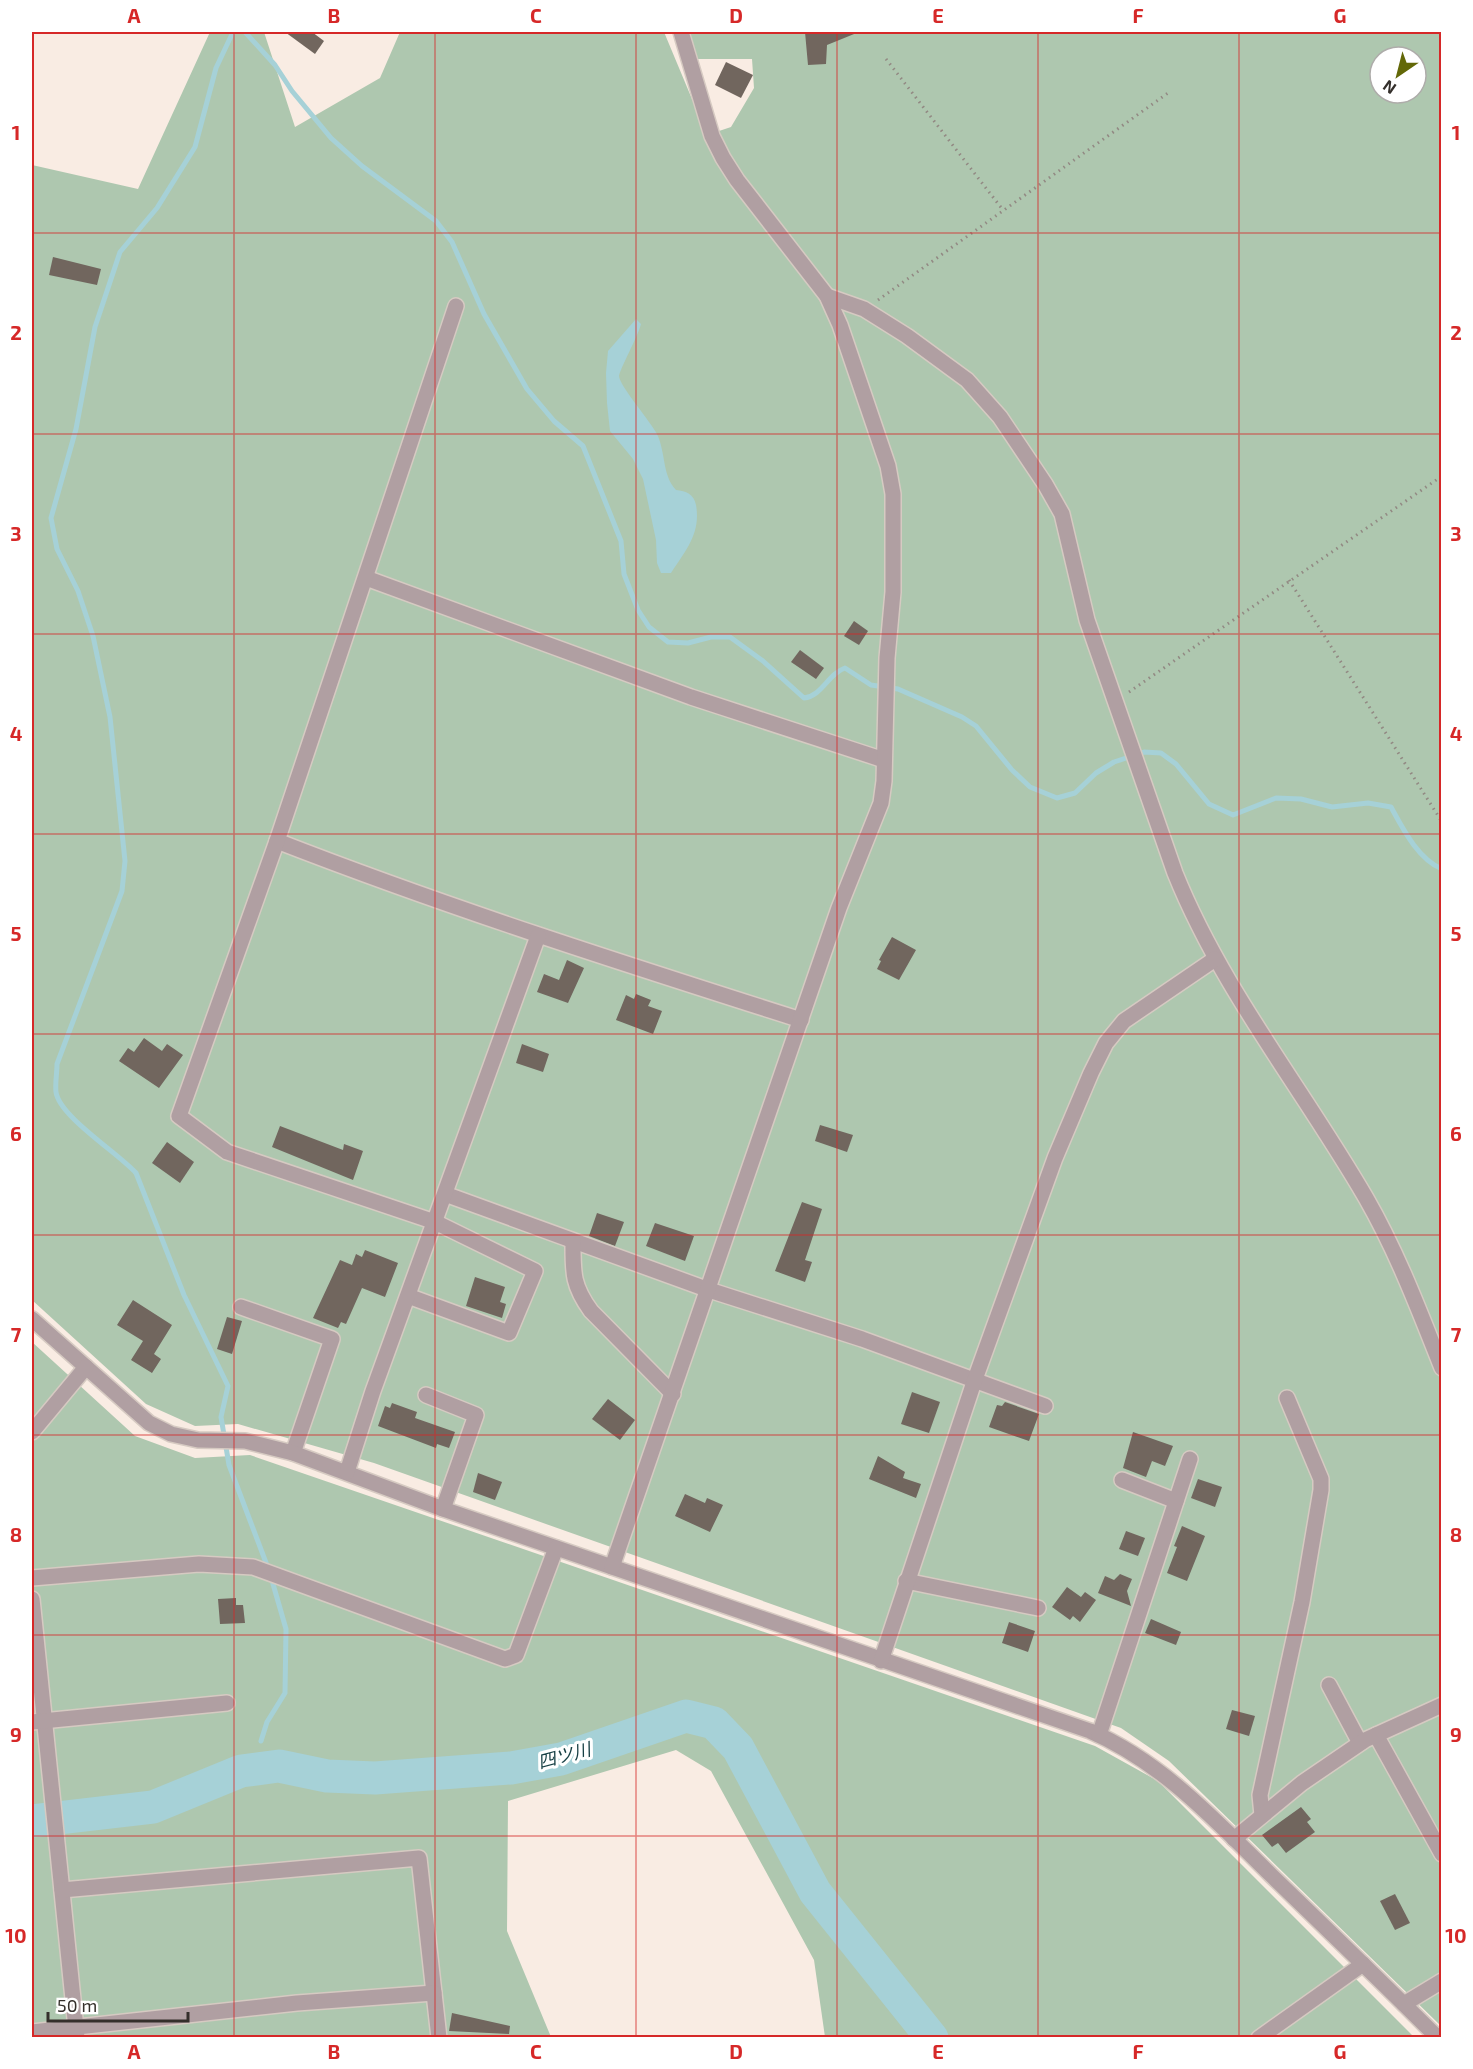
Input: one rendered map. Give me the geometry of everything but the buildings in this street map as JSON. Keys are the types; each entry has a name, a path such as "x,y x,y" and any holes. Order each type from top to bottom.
{"street":[{"path":"612,1567 839,908 881,803 887,658 893,592 893,494 888,466 827,296 737,180 723,158 712,136 681,32"},
{"path":"827,296 864,309 908,336 966,380 1000,417 1045,484 1062,514 1087,620 1174,873 1191,914 1215,959 1366,1198 1407,1280 1442,1368"},
{"path":"408,1296 509,1334 535,1271 435,1222 227,1152 179,1116 277,841 456,306"},
{"path":"366,578 691,698 884,759"},
{"path":"277,841 538,936 801,1020"},
{"path":"347,1472 538,936"},
{"path":"881,1661 974,1382 1055,1158 1106,1043 1124,1021 1215,959"},
{"path":"445,1194 709,1290 861,1339 1044,1406"},
{"path":"573,1240 573,1282 580,1296 591,1311 673,1394"},
{"path":"241,1307 332,1339 293,1453"},
{"path":"32,1318 149,1423 171,1434 198,1440 245,1441 293,1453 443,1509 1120,1744 1158,1770 1234,1839 1438,2037"},
{"path":"32,1432 86,1367"},
{"path":"426,1395 476,1415 443,1509"},
{"path":"1262,1815 1260,1795 1302,1602 1321,1490 1321,1479 1287,1398"},
{"path":"1099,1735 1190,1460"},
{"path":"1122,1480 1176,1501"},
{"path":"32,1578 199,1564 253,1567 506,1659 516,1655 556,1548"},
{"path":"906,1581 1038,1608"},
{"path":"32,1599 38,1721 51,1781 76,2033"},
{"path":"1329,1685 1360,1743"},
{"path":"38,1721 227,1703"},
{"path":"1234,1839 1302,1783 1360,1743 1442,1705"},
{"path":"1376,1735 1442,1854"},
{"path":"62,1890 419,1858 439,2037"},
{"path":"1259,2037 1363,1964"},
{"path":"1404,2004 1442,1981"},
{"path":"32,2032 76,2033 297,2003 434,1993"}],"path":[{"path":"886,59 1003,210"},
{"path":"864,309 1168,93"},
{"path":"1116,702 1442,476"},
{"path":"1289,580 1442,822"}],"green space":[{"path":"210,32 264,32 295,127 380,78 400,32 664,32 707,135 731,127 754,88 752,59 693,59 686,32 1441,32 1441,2026 1169,1761 1121,1728 374,1463 238,1424 195,1426 146,1404 32,1300 32,165 138,189"},
{"path":"32,1342 135,1436 195,1458 250,1455 1095,1746 1158,1781 1414,2037 825,2037 814,1960 711,1771 676,1750 508,1801 507,1931 551,2037 32,2037"}],"water":[{"path":"636,319 641,324 620,372 620,381 657,434 668,478 676,490 686,492 696,505 694,533 687,549 671,573 661,573 657,563 656,540 643,479 633,459 610,431 606,373 608,351"}],"waterway":[{"path":"233,32 216,68 195,147 157,208 120,252 95,327 76,429 51,518 57,549 78,591 93,636 110,717 125,861 122,891 57,1064 56,1092 67,1112 136,1173 184,1295 228,1386 221,1417 229,1465 268,1568"},
{"path":"245,32 275,65 292,91 331,138 362,166 436,221 452,242 484,314 527,389 554,421 583,446 621,541 624,574 638,610 649,627 668,642 688,643 711,637 730,637 763,661 804,698 816,693 834,675 845,668 871,685 898,689 962,717 976,726 1012,770 1030,787 1057,798 1075,793 1096,773 1114,762 1144,752 1161,753 1176,764 1209,804 1233,815 1276,798 1301,799 1332,807 1368,803 1391,807 1418,851 1442,869"},
{"path":"261,1741 267,1722 285,1693 286,1629 271,1577"},
{"name":"四ツ川","path":"32,1821 153,1807 241,1771 279,1766 327,1776 375,1778 511,1768 561,1759 686,1716 714,1723 738,1748 815,1892 932,2038"}]}
